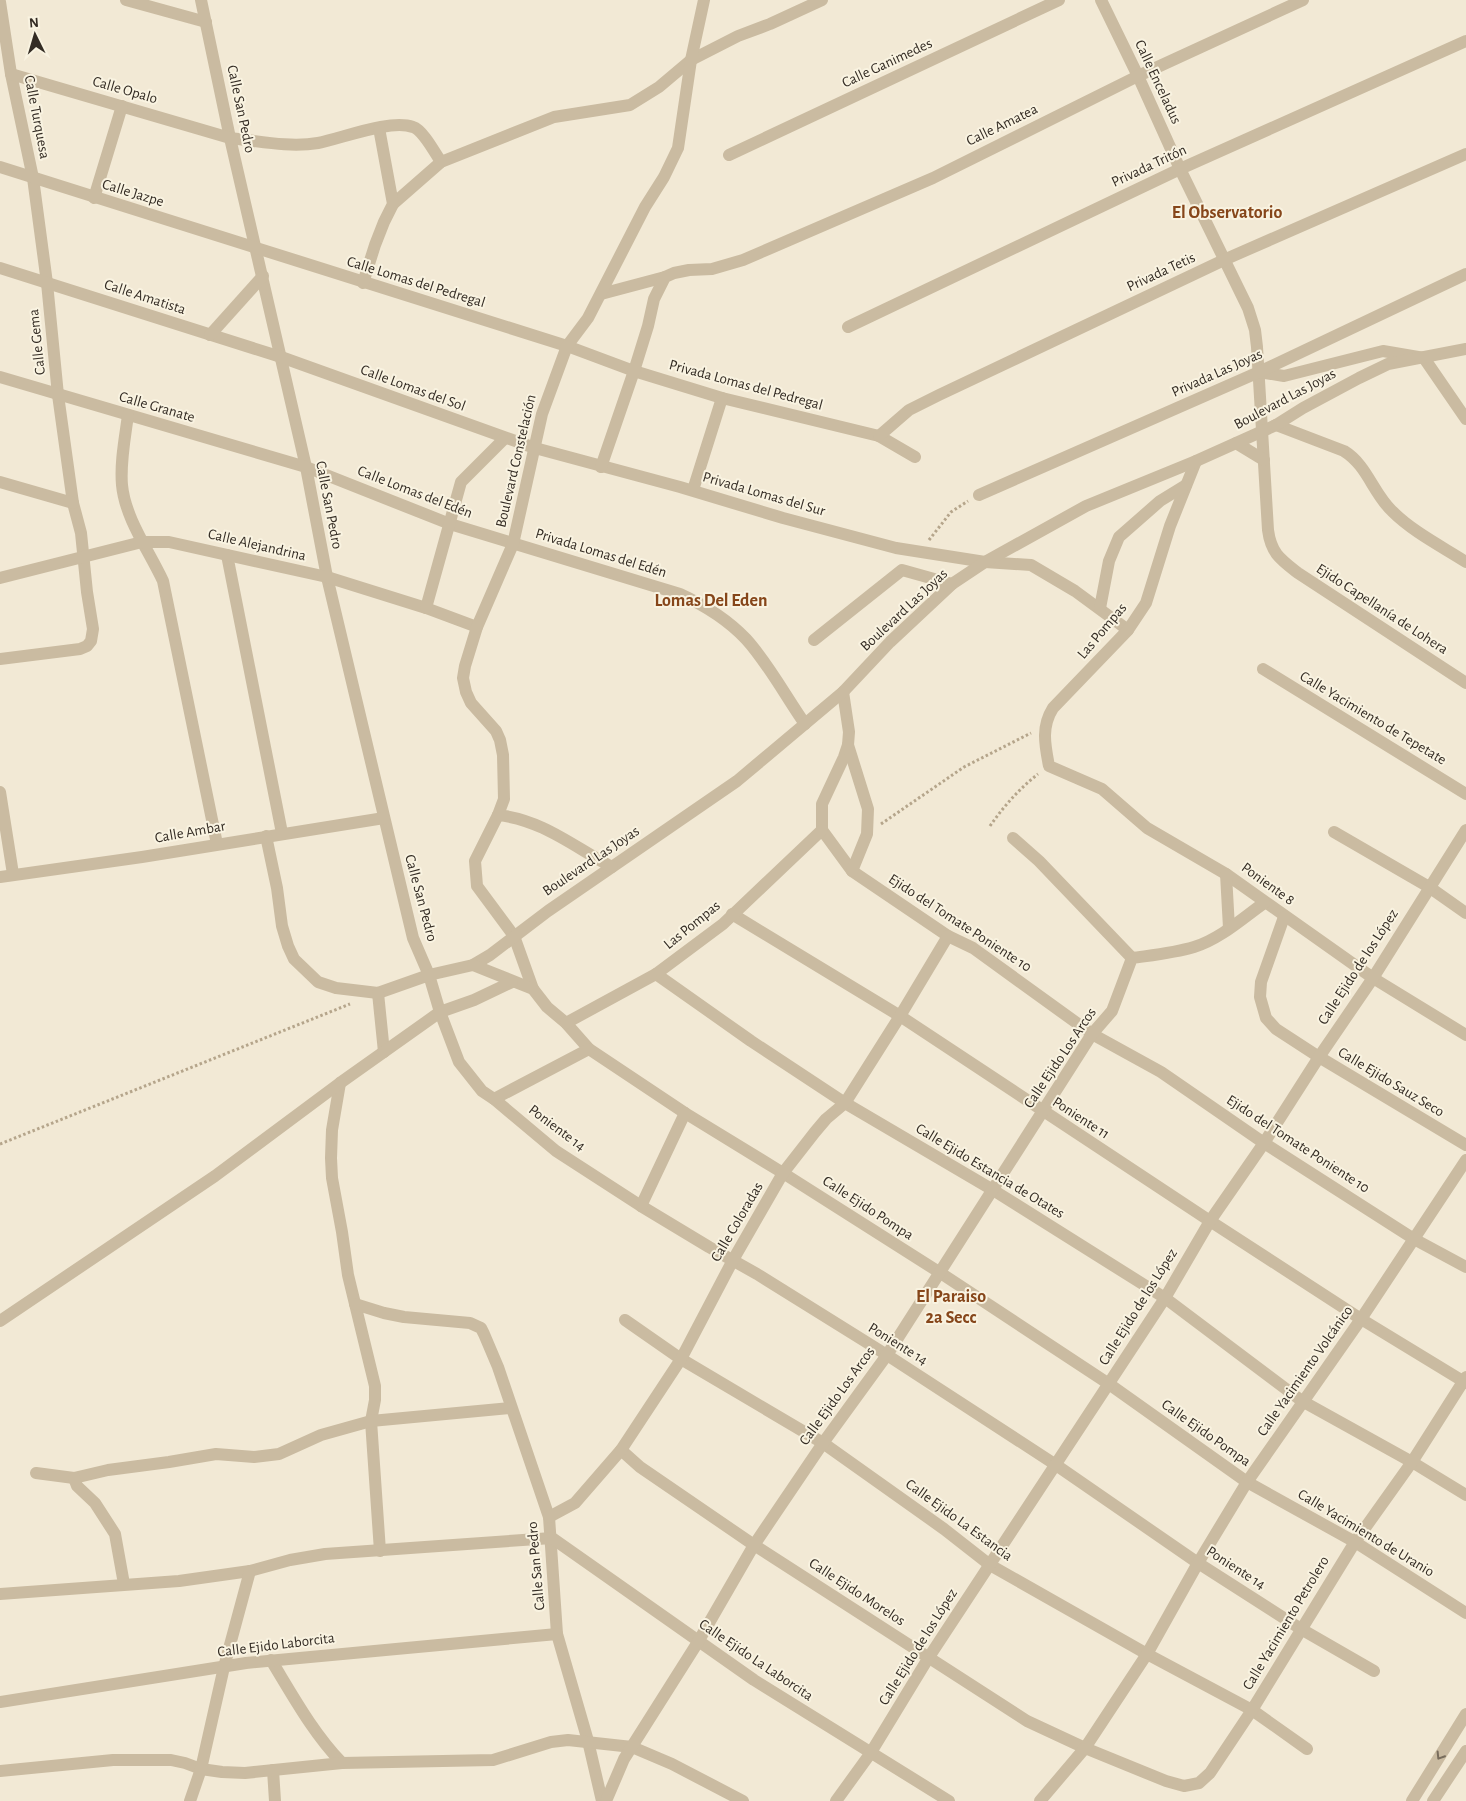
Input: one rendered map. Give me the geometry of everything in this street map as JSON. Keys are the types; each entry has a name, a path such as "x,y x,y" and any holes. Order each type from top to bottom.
{"street":[{"path":"126,0 206,22"},
{"name":"Calle San Pedro","path":"201,0 230,138 257,248 306,467 327,577 413,938 429,975 440,1012"},
{"name":"Boulevard Constelación","path":"533,989 514,936 477,886 476,861 504,799 503,755 496,731 471,703 466,692 463,678 465,666 477,627 513,544 542,414 567,346 588,318 645,207 664,177 678,148 691,60 704,0"},
{"path":"363,282 378,237 393,204 441,162 554,117 630,105 659,87 691,60 738,36 770,24 822,0"},
{"name":"Calle Ganimedes","path":"729,155 1059,0"},
{"name":"Calle Enceladus","path":"1101,0 1248,308 1255,330 1259,372 1270,544 1274,553 1282,560"},
{"name":"Calle Amatea","path":"601,294 666,277 674,273 712,269 743,260 933,178 1138,76 1302,0"},
{"name":"Calle Turquesa","path":"0,2 11,74 33,178"},
{"name":"Privada Tritón","path":"848,327 1180,169 1466,41"},
{"name":"Calle Opalo","path":"11,74 230,138 280,143 317,143 379,128 405,125 415,127 441,162"},
{"path":"94,198 122,106"},
{"path":"379,128 393,204"},
{"name":"Privada Tetis","path":"879,436 909,410 1226,259 1466,154"},
{"name":"Calle Jazpe","path":"0,167 257,248"},
{"name":"Calle Gema","path":"0,659 80,649 87,646 93,635 81,533 73,503 58,395 47,283 33,178"},
{"name":"Calle Lomas del Pedregal","path":"257,248 567,346"},
{"name":"Calle Amatista","path":"0,268 281,357"},
{"name":"Privada Las Joyas","path":"979,496 1259,372 1466,274"},
{"path":"210,334 263,276"},
{"path":"601,467 648,326 654,299 666,277"},
{"name":"Privada Lomas del Pedregal","path":"567,346 722,398 879,436 915,457"},
{"name":"Boulevard Las Joyas","path":"473,965 737,781 843,692 890,642 952,584 985,562 1086,506 1262,432 1303,408 1388,364 1466,349"},
{"path":"1259,372 1284,376 1382,351 1424,358 1466,418"},
{"name":"Calle Lomas del Sol","path":"281,357 535,448"},
{"name":"Calle Granate","path":"0,377 306,467"},
{"path":"693,490 722,398"},
{"path":"128,415 122,485 127,506 142,542 163,580 217,844"},
{"path":"1276,425 1344,451 1354,457 1362,466 1381,499 1393,512 1413,529 1466,562"},
{"path":"426,608 461,482 505,438"},
{"path":"1236,443 1264,460"},
{"name":"Privada Lomas del Sur","path":"535,448 693,490 783,518 896,548 985,562 1031,565 1075,591 1128,630"},
{"name":"Las Pompas","path":"1045,726 1048,716 1054,708 1128,630 1146,603 1170,526 1196,461"},
{"name":"Calle Lomas del Edén","path":"306,467 450,524 513,544"},
{"path":"0,482 73,503"},
{"path":"1100,608 1109,561 1119,537 1160,502 1186,485"},
{"name":"Calle Alejandrina","path":"0,578 142,542 169,542 327,577 426,608 477,627"},
{"name":"Privada Lomas del Edén","path":"513,544 572,560 680,594 702,604 728,622 746,639 805,724"},
{"path":"814,640 902,570 921,551"},
{"path":"228,555 282,833"},
{"name":"Ejido Capellanía de Lohera","path":"1282,560 1298,573 1466,683"},
{"path":"902,570 952,584"},
{"name":"Calle Yacimiento de Tepetate","path":"1263,669 1466,794"},
{"path":"822,830 822,804 848,745 849,732 843,692"},
{"path":"1045,726 1044,742 1049,766"},
{"path":"848,745 868,809 867,834 852,871"},
{"name":"Poniente 8","path":"1049,766 1102,789 1148,828 1226,874 1264,903 1373,978 1466,1035"},
{"path":"0,792 6,875"},
{"path":"498,815 513,817 543,827 612,867"},
{"name":"Calle Ambar","path":"6,875 142,857 384,818"},
{"name":"Las Pompas","path":"566,1023 656,974 722,924 822,830"},
{"name":"Ejido del Tomate Poniente 10","path":"822,830 852,871 948,936 973,948 1092,1034 1161,1072 1264,1143 1414,1239 1466,1267"},
{"name":"Calle Ejido de los López","path":"836,1801 870,1754 929,1657 1166,1298 1210,1221 1373,978 1466,830"},
{"path":"1334,832 1429,887 1466,913"},
{"path":"266,836 276,881 282,926 288,946 294,959 318,982 336,988 378,993 429,975 473,965 533,989"},
{"path":"1013,838 1039,861 1132,958 1179,951 1196,946 1229,928 1264,903"},
{"path":"1226,874 1229,928"},
{"name":"Poniente 11","path":"732,914 900,1016 1042,1112 1210,1221 1361,1318 1465,1381"},
{"name":"Calle Ejido Sauz Seco","path":"1284,917 1262,982 1260,996 1266,1018 1276,1028 1319,1057 1466,1145"},
{"name":"Calle Coloradas","path":"549,1517 575,1504 620,1450 681,1359 733,1260 783,1173 826,1119 845,1103 948,936"},
{"name":"Calle Ejido Los Arcos","path":"604,1801 624,1759 698,1642 754,1545 822,1444 887,1355 1092,1034 1112,1011 1132,958"},
{"name":"Calle Ejido Estancia de Otates","path":"656,974 750,1040 845,1103 993,1190 1166,1298 1302,1402 1412,1462 1466,1495"},
{"path":"0,1321 215,1176 340,1083 440,1012 474,1000 512,982"},
{"name":"Calle Ejido Pompa","path":"533,989 547,1007 566,1023 589,1049 685,1113 939,1272 1109,1384 1247,1482"},
{"path":"378,993 384,1052"},
{"name":"Poniente 14","path":"440,1012 459,1062 482,1091 556,1151 641,1206 887,1355 1056,1465 1198,1564 1301,1629 1374,1671"},
{"path":"494,1099 589,1049"},
{"path":"340,1083 332,1130 330,1158 348,1275 375,1386 375,1400 370,1421 380,1551"},
{"path":"641,1206 685,1113"},
{"name":"Calle Yacimiento Volcánico","path":"1040,1801 1085,1748 1147,1654 1247,1482 1361,1318 1466,1160"},
{"name":"Calle San Pedro","path":"355,1304 404,1317 470,1323 481,1328 498,1367 549,1517 552,1538 557,1634 604,1801"},
{"name":"Calle Ejido La Estancia","path":"625,1320 681,1359 822,1444 944,1529 990,1565 1147,1654 1252,1710 1307,1749"},
{"name":"Calle Yacimiento Petrolero","path":"1085,1748 1166,1781 1184,1786 1199,1783 1210,1773 1252,1710 1355,1542 1412,1462 1465,1381"},
{"path":"36,1472 74,1478 108,1470 216,1454 254,1457 278,1454 321,1434 370,1421 511,1408"},
{"name":"Calle Ejido Morelos","path":"620,1450 640,1467 754,1545 1027,1721 1085,1748"},
{"path":"74,1478 77,1486 95,1503 115,1534 124,1584"},
{"name":"Calle Yacimiento de Uranio","path":"1247,1482 1355,1542 1466,1613"},
{"path":"0,1594 179,1581 250,1571 316,1555 552,1538"},
{"name":"Calle Ejido La Laborcita","path":"552,1538 754,1680 870,1754 949,1801"},
{"path":"190,1801 201,1769 224,1667 250,1571"},
{"name":"Calle Ejido Laborcita","path":"0,1702 271,1660 557,1634"},
{"path":"271,1660 310,1724 342,1763"},
{"path":"1412,1801 1466,1714"},
{"path":"0,1771 113,1760 155,1759 185,1763 201,1769 222,1772 273,1770 342,1763 493,1760 551,1742 568,1740 632,1747 672,1764 743,1801"},
{"path":"1432,1801 1466,1750"},
{"path":"273,1770 275,1801"}],"path":[{"path":"921,551 951,512 979,496"},
{"path":"867,834 964,767 1045,726"},
{"path":"990,826 1005,805 1025,784 1049,766"},
{"path":"0,1144 351,1004"}],"district":[{"name":"El Observatorio","path":"1227,213"},
{"name":"Lomas Del Eden","path":"711,601"},
{"name":"El Paraiso 2a Secc","path":"951,1307"}]}
